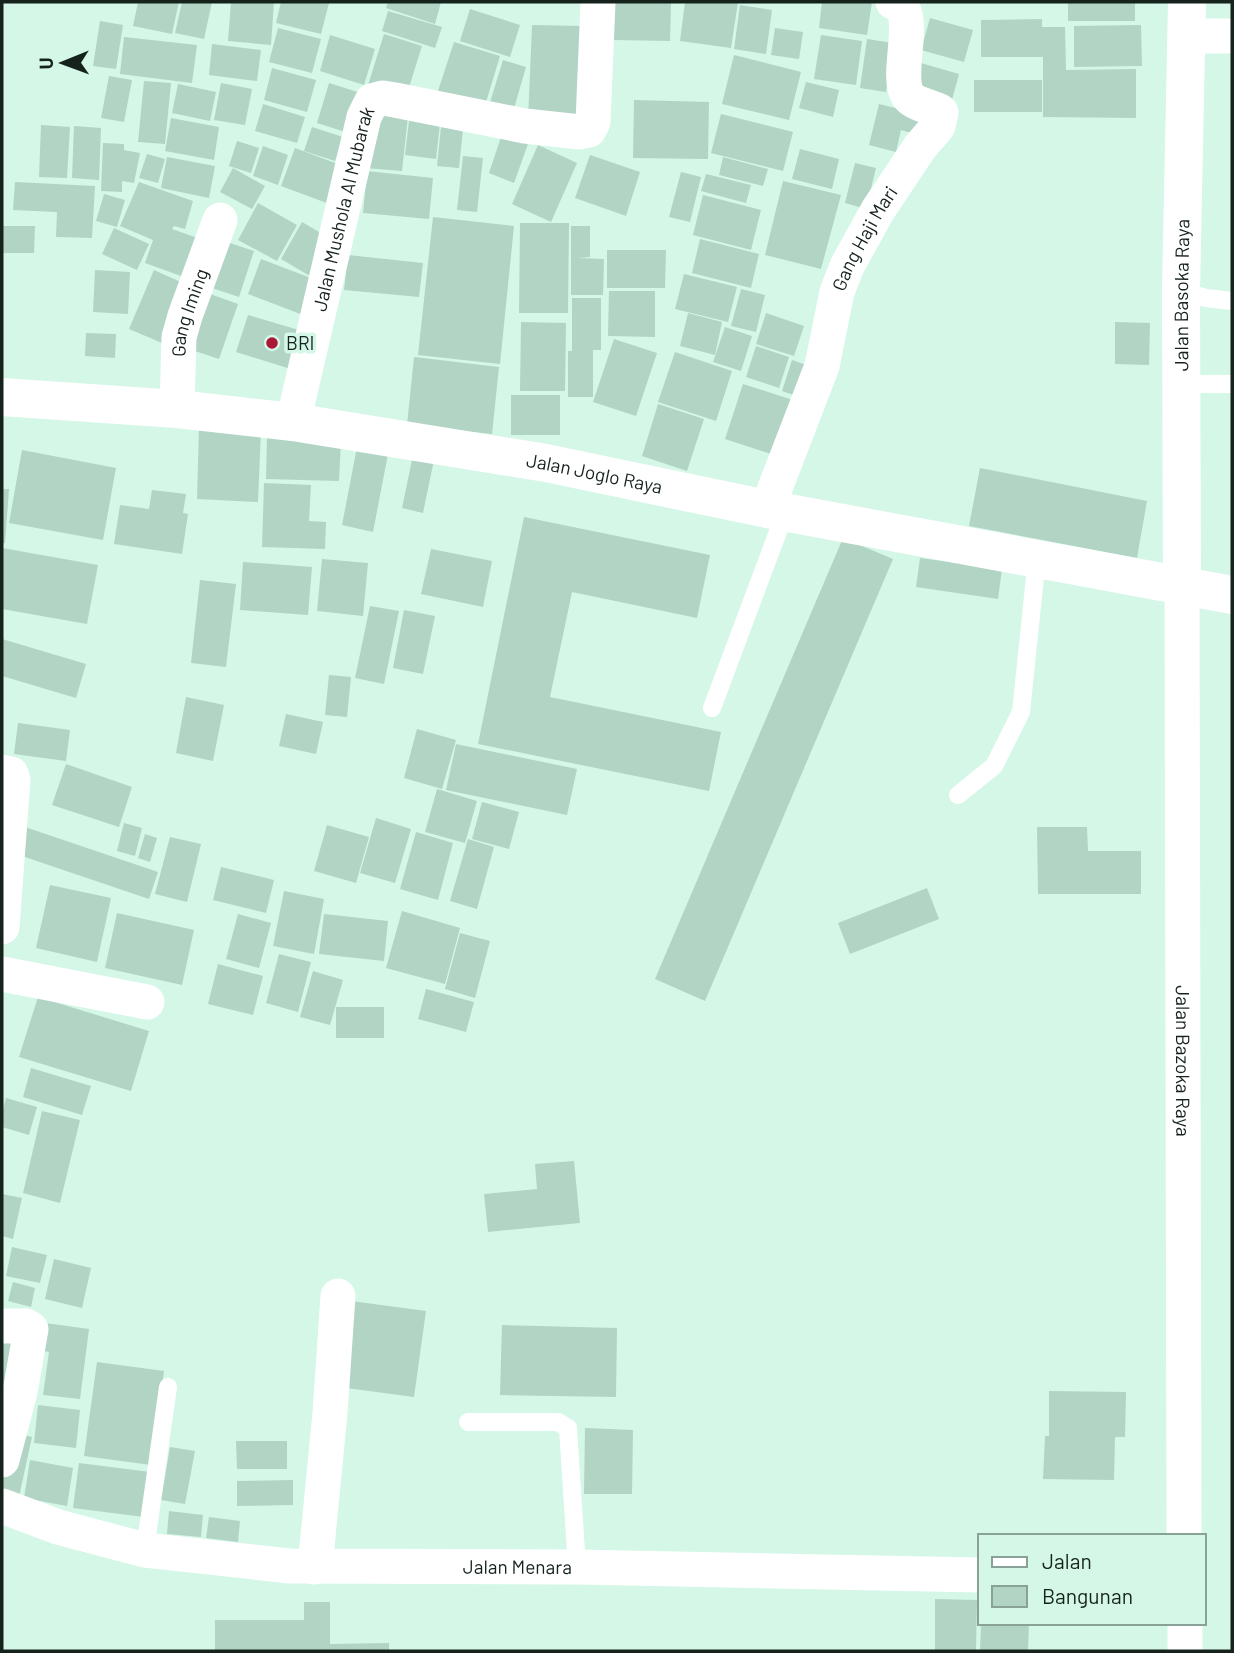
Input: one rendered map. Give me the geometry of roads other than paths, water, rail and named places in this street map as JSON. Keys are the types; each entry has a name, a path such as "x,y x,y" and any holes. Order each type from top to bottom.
{"main road":[{"name":"Jalan Basoka Raya","path":"1187,19 1181,291 1182,384 1204,591"},
{"name":"Jalan Joglo Raya","path":"2,397 177,409 293,422 546,463 776,511 1204,591"}],"street":[{"name":"Jalan Mushola Al Mubarak","path":"293,422 364,117 372,101 383,98 395,100 525,127 580,132 592,128 598,2"},
{"name":"Gang Haji Mari","path":"776,511 822,366 837,292 847,266 878,211 920,147 938,126 941,112 912,100 907,94 903,71 906,12 900,4 893,2"},
{"path":"1187,19 1232,36"},
{"name":"Gang Iming","path":"177,409 179,337 220,220"},
{"name":"Jalan Bazoka Raya","path":"1184,1534 1204,591"},
{"path":"2,772 10,774 13,780 2,926"},
{"path":"2,974 146,1002"},
{"path":"315,1567 338,1296"},
{"path":"2,1326 26,1326 31,1329 20,1392 2,1460"},
{"name":"Jalan Menara","path":"2,1506 58,1527 145,1550 315,1567 577,1567 978,1575"},
{"path":"1185,1625 1185,1651"}],"lane":[{"path":"1181,291 1206,298 1232,300"},
{"path":"1182,384 1232,384"},
{"path":"712,708 776,511"},
{"path":"958,795 994,766 1021,712 1037,558"},
{"path":"145,1550 168,1387"},
{"path":"468,1422 558,1422 568,1428 577,1567"}],"place":[{"name":"BRI","path":"272,343"}]}
